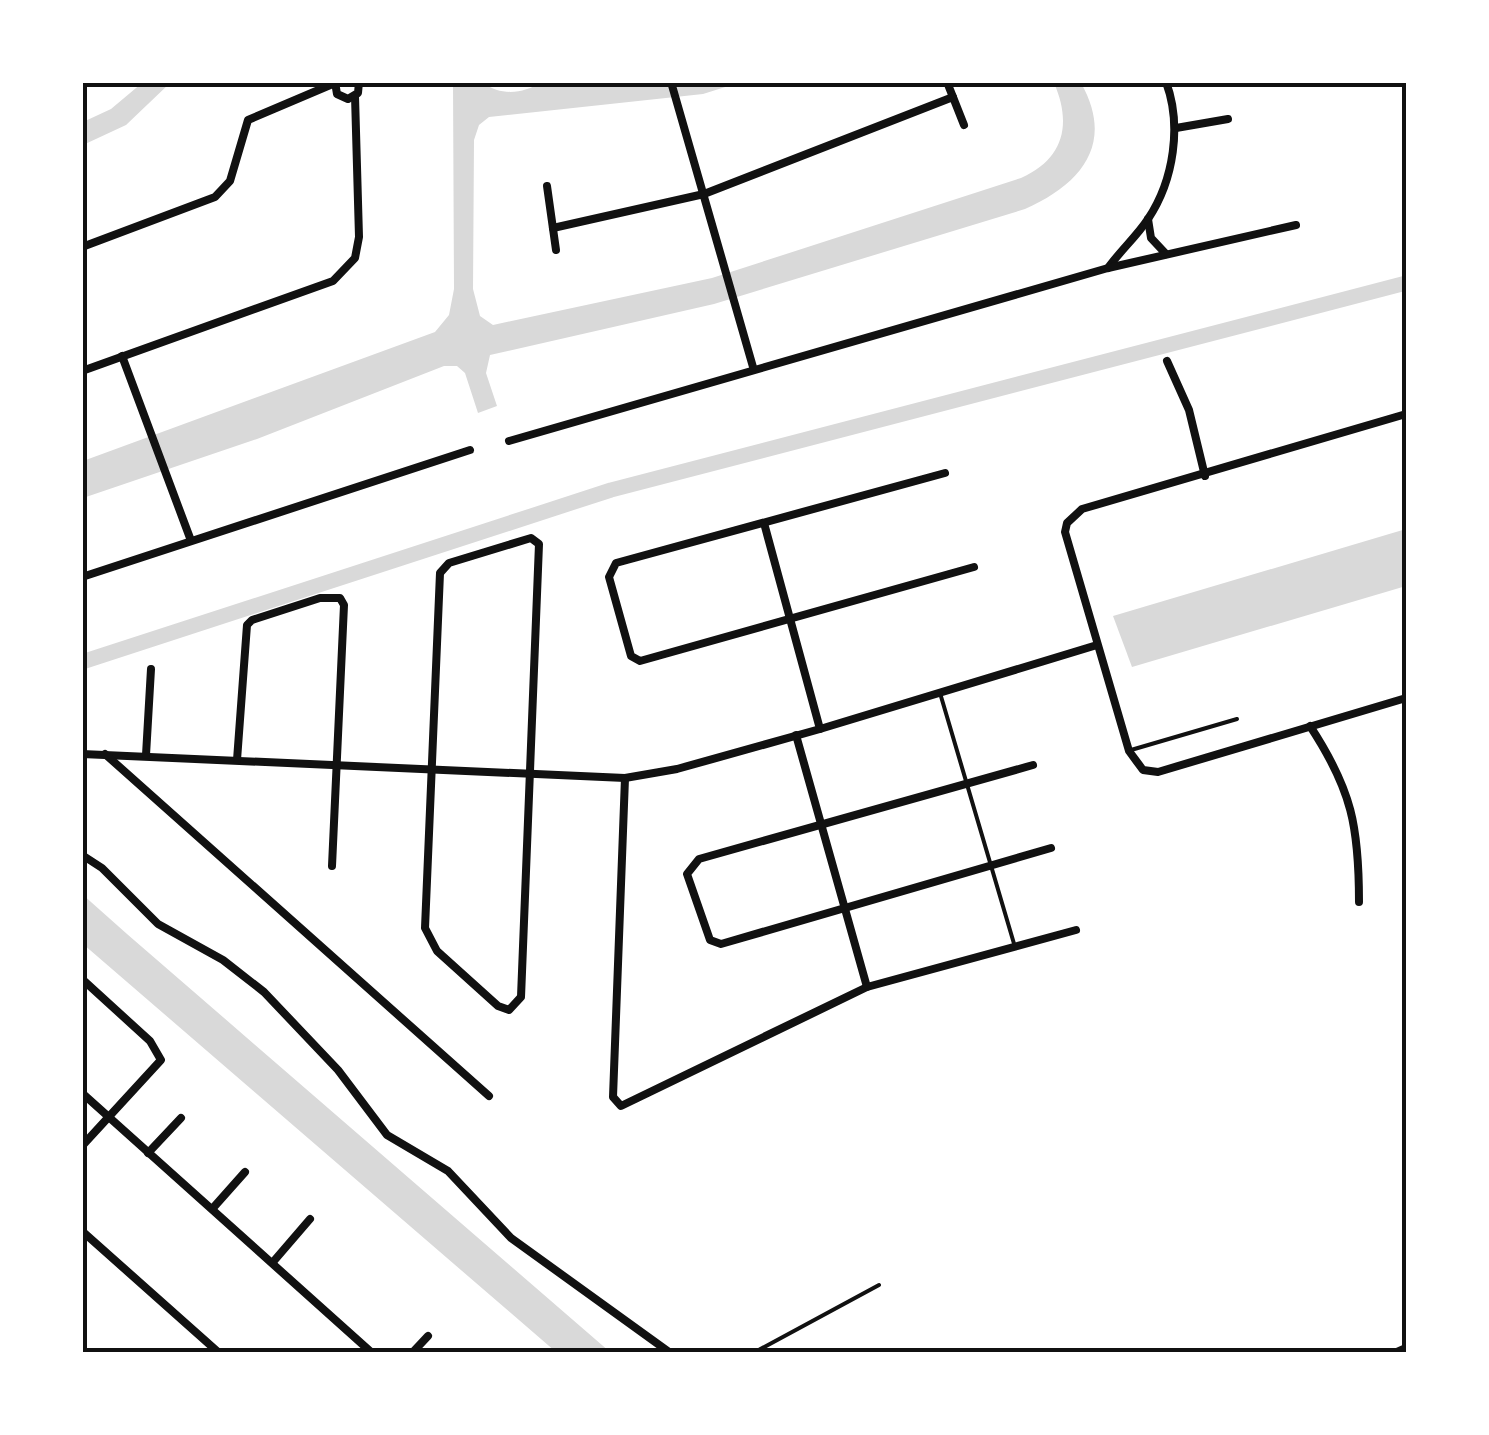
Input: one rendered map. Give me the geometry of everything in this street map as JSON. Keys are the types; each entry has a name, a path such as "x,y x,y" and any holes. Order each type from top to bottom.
{"street":[{"path":"82,370 333,281 348,269 359,236 355,96 360,82"},
{"path":"672,82 753,368"},
{"path":"946,82 964,125"},
{"path":"1108,268 1148,219 1166,178 1176,128 1166,82"},
{"path":"82,248 215,197 230,180 248,120 335,83 340,97 355,96"},
{"path":"552,228 704,194 952,97"},
{"path":"1176,128 1228,120"},
{"path":"547,186 556,250"},
{"path":"1148,219 1151,238 1166,254"},
{"path":"509,441 1108,268 1296,225"},
{"path":"122,356 190,538"},
{"path":"1167,362 1190,410 1205,476"},
{"path":"1406,414 1082,509 1067,523 1065,532 1130,751 1143,770 1158,772 1406,698"},
{"path":"82,577 190,538 470,450"},
{"path":"944,473 616,563 609,577 636,660 790,621 974,567"},
{"path":"764,523 820,729"},
{"path":"531,538 539,544 528,773 522,997 509,1010 498,1006 426,937 440,573 449,563 531,538"},
{"path":"237,760 247,625 252,620 337,596 344,605 332,866"},
{"path":"82,754 625,778 820,729 1097,645"},
{"path":"146,755 151,669"},
{"path":"1310,726 1351,802 1359,844 1359,902"},
{"path":"796,735 867,987"},
{"path":"105,754 489,1096"},
{"path":"1033,765 699,859 688,874 710,940 716,944 990,862 1051,848"},
{"path":"625,778 614,1012 615,1102 621,1106 867,987 1076,930"},
{"path":"82,855 112,876 158,924 254,983 338,1070 387,1135 448,1171 502,1230 669,1352"},
{"path":"82,978 160,1055 158,1066 82,1146"},
{"path":"82,1093 371,1352"},
{"path":"148,1153 181,1118"},
{"path":"212,1208 245,1172"},
{"path":"273,1262 310,1219"},
{"path":"82,1231 218,1352"},
{"path":"413,1352 428,1336"},
{"path":"1397,1352 1406,1348"}],"lane":[{"path":"940,693 1014,947"},
{"path":"1130,751 1237,719"},
{"path":"756,1352 879,1285"}],"shaded area":[{"path":"541,82 738,83 703,94 489,117 479,125 474,140 473,289 480,316 493,325 712,278 1021,178 1047,161 1060,139 1062,112 1054,83 1081,83 1095,124 1093,143 1077,174 1025,209 714,304 490,355 486,373 497,406 478,413 465,373 457,366 444,366 257,439 83,498 83,461 435,332 449,315 454,289 453,83 484,83 512,92"},
{"path":"142,83 170,83 126,125 83,145 83,122 111,109"},
{"path":"1406,529 1406,586 1132,667 1113,616"},
{"path":"82,894 610,1352 556,1352 83,944"}],"waterway":[{"path":"82,662 611,490 1406,283"}]}
